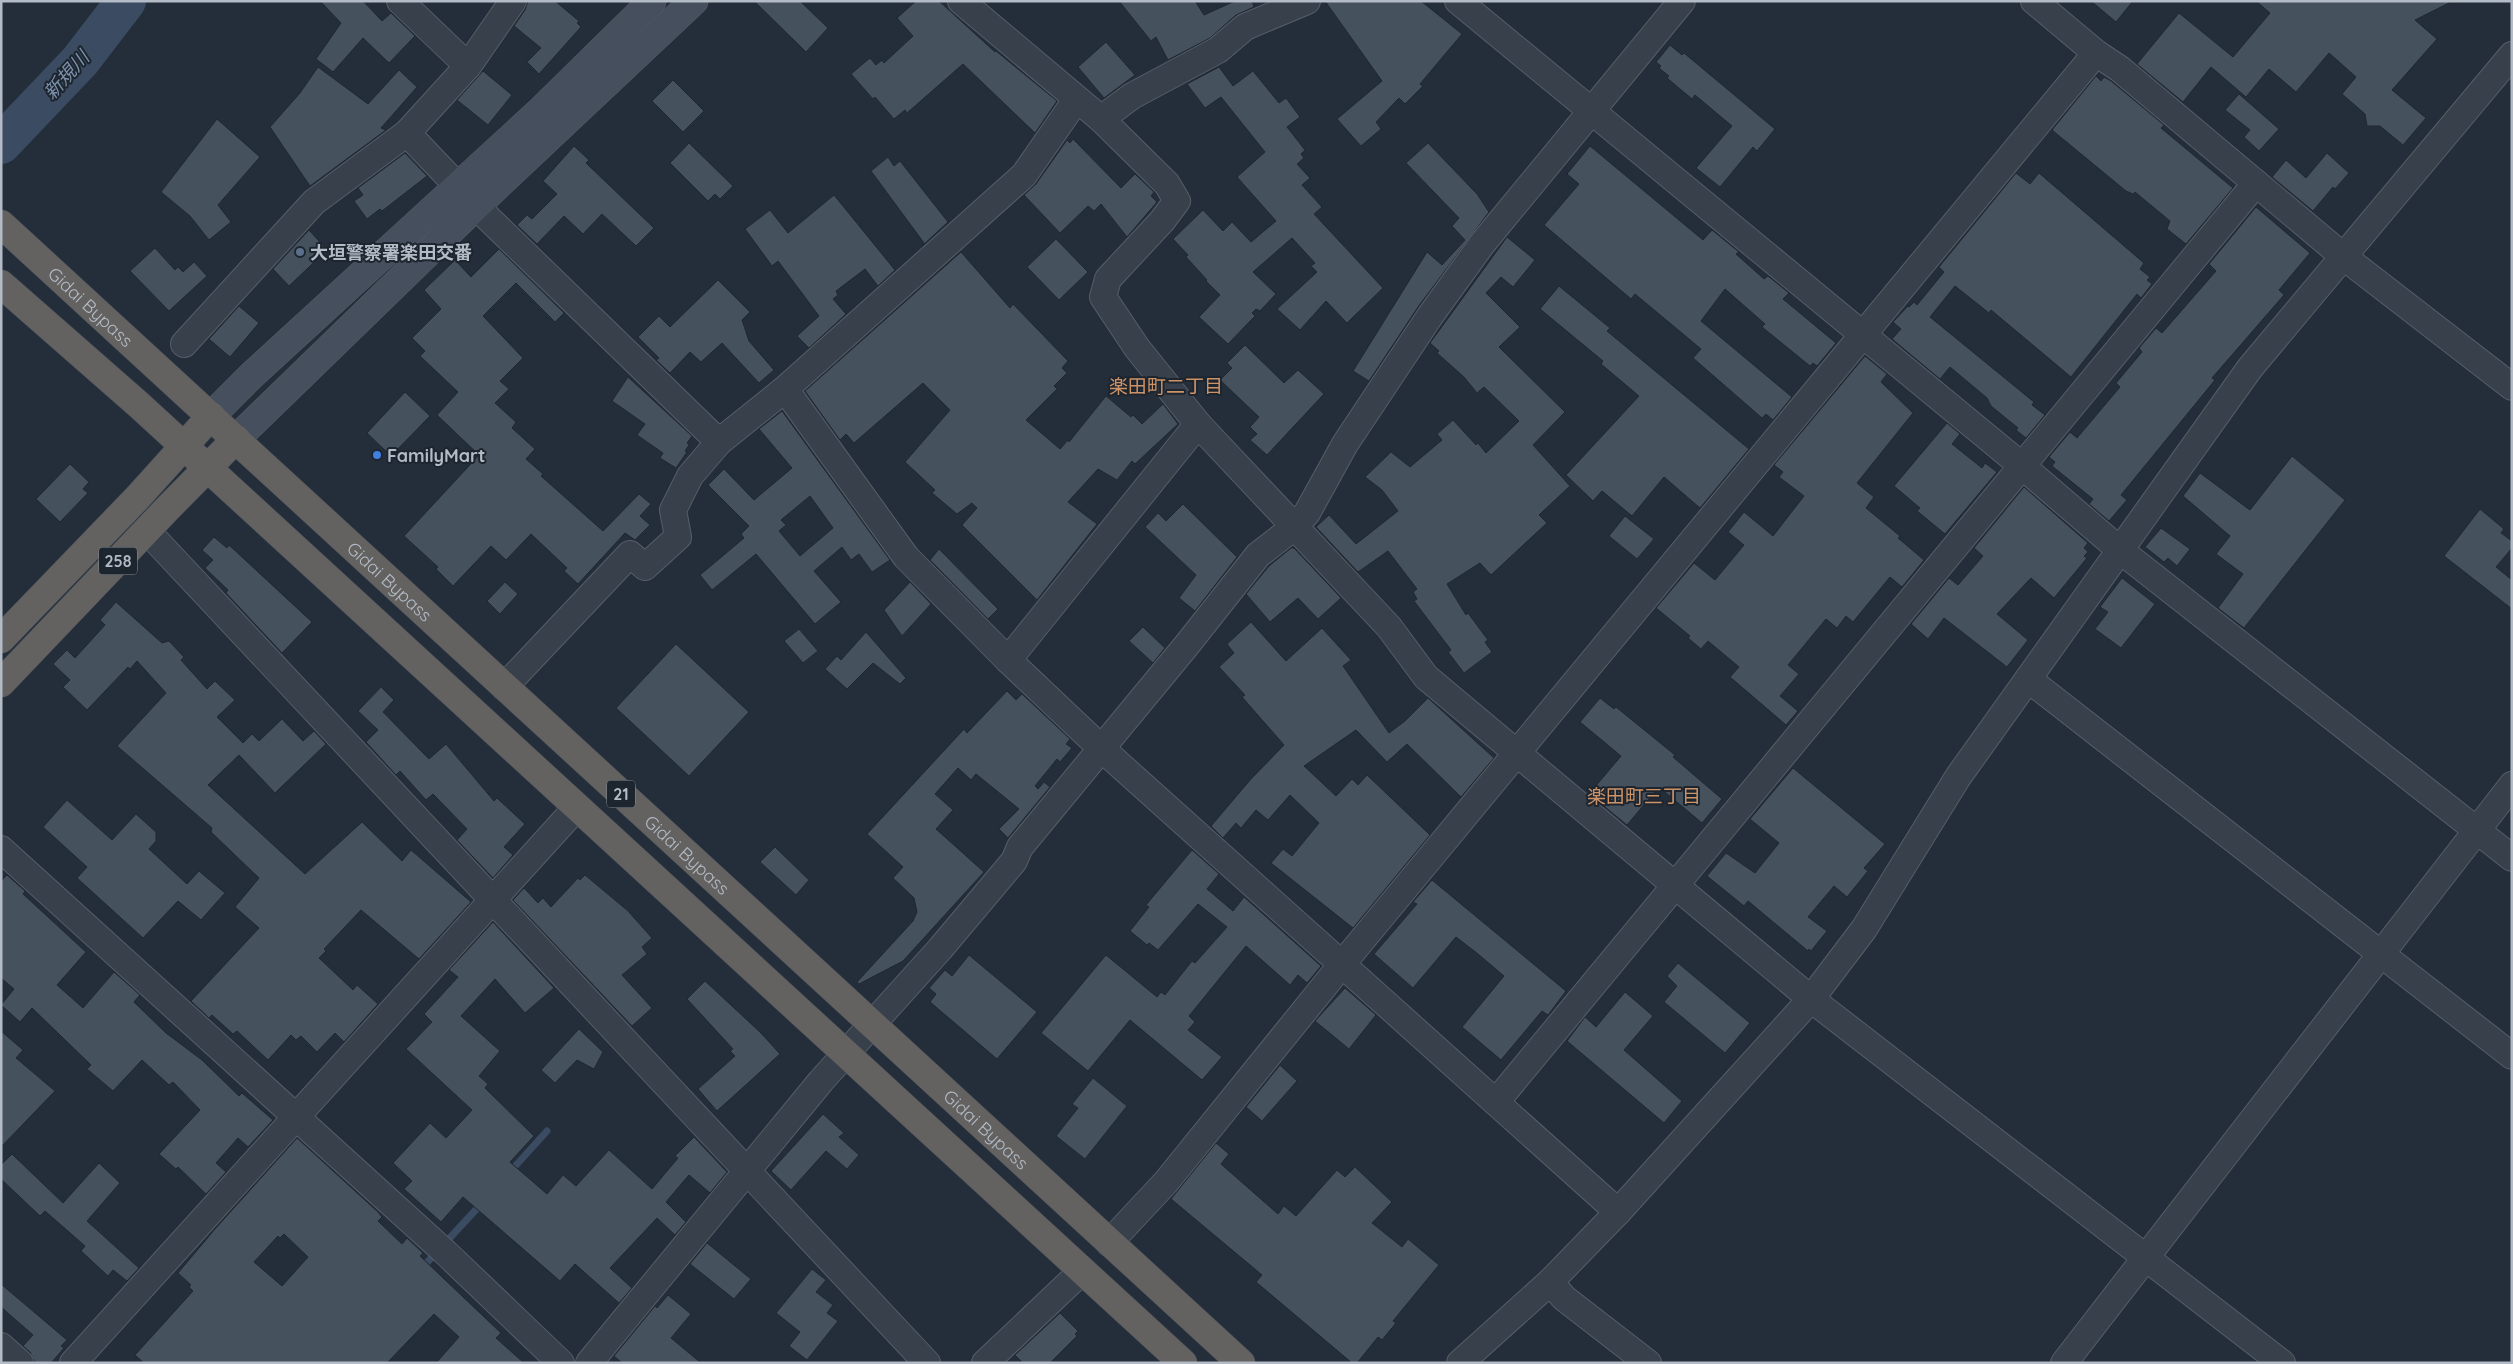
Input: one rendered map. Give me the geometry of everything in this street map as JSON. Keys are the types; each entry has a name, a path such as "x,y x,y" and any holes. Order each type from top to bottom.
{"highway":[{"name":"Gidai Bypass","path":"1,224 1109,1244 1241,1363"},
{"name":"21","path":"1,284 184,446 1183,1363"},
{"name":"258","path":"1,639 211,416"},
{"name":"258","path":"1,683 236,439"}],"main road":[{"path":"236,439 466,196 539,112 652,1"},
{"path":"211,416 694,1"}],"street":[{"path":"400,1 468,66"},
{"path":"184,344 314,202 407,133 468,66 512,1"},
{"path":"962,1 1076,100 1101,119 1167,184 1178,201 1108,279 1103,297 1137,348 1198,424 1389,627 1426,677 1811,999 2282,1363"},
{"path":"1101,119 1132,96 1218,50 1245,27 1307,1"},
{"path":"1458,1 2021,465 2121,551 2512,858"},
{"path":"589,1363 846,1053 1014,861 1020,847 1102,749 1258,555 1294,527 1307,513 1346,444 1430,316 1482,244 1682,1"},
{"path":"2034,1 2096,53 2120,69 2344,257 2512,387"},
{"path":"1109,1244 1166,1182 1343,963 1864,336 2096,53"},
{"path":"1460,1363 1550,1282 1618,1212 1811,999 1864,929 1958,777 2250,368 2344,257 2507,71"},
{"path":"504,687 630,554 645,567 678,537 674,510 690,476 719,442 785,389 1024,175 1076,100"},
{"path":"407,133 466,196 719,442"},
{"path":"1496,1102 2256,183"},
{"path":"785,389 906,557 1008,660 1102,749 1343,963 1618,1212"},
{"path":"1008,660 1198,424"},
{"path":"147,531 927,1363"},
{"path":"2028,679 2512,1056"},
{"path":"2064,1363 2512,785"},
{"path":"73,1363 577,807"},
{"path":"5,859 297,1117 440,1248 561,1363"},
{"path":"985,1363 1082,1271"},
{"path":"1550,1282 1564,1298 1648,1363"},
{"path":"1,1346 20,1363"}],"building":[{"path":"320,1 363,1 382,21 391,13 415,36 389,63 363,38 333,72 316,59 341,23"},
{"path":"528,1 555,1 579,21 577,23 581,27 539,74 527,62 541,48 514,26 525,10"},
{"path":"754,1 800,1 828,28 806,52"},
{"path":"916,1 939,1 995,52 1057,101 1035,133 963,64 907,113 905,110 894,119 875,97 873,99 851,74 870,58 876,65 882,60 884,63 913,36 897,18"},
{"path":"1119,1 1195,1 1204,15 1235,1 1252,1 1254,7 1236,15 1210,38 1168,60 1156,37 1151,41"},
{"path":"1325,1 1421,1 1462,34 1420,84 1423,86 1405,104 1399,98 1376,122 1381,129 1361,146 1337,119 1382,81"},
{"path":"2091,1 2133,1 2116,22"},
{"path":"2256,1 2453,1 2415,20 2437,39 2392,90 2426,118 2403,145 2380,126 2367,126 2365,114 2342,94 2356,77 2329,53 2296,92 2269,69 2246,97 2211,67 2183,102 2137,64 2179,13 2233,57 2270,13"},
{"path":"1106,42 1135,75 1104,98 1078,67"},
{"path":"1670,45 1682,55 1684,53 1775,129 1757,151 1753,147 1720,187 1696,168 1732,126 1695,95 1692,99 1667,78 1669,76 1659,68 1661,66 1656,62"},
{"path":"318,67 368,104 399,70 417,87 381,128 386,130 310,186 270,127 300,93"},
{"path":"1219,67 1233,86 1253,71 1279,103 1286,98 1300,117 1287,127 1305,150 1301,154 1304,158 1297,164 1310,178 1302,185 1322,207 1314,214 1383,288 1347,323 1326,301 1300,330 1277,309 1317,272 1311,266 1315,263 1292,238 1253,272 1276,294 1260,311 1256,309 1252,313 1255,316 1228,344 1199,317 1220,295 1206,281 1186,257 1188,255 1173,239 1203,210 1223,231 1232,222 1251,242 1276,221 1237,177 1265,152 1221,97 1205,108 1187,84"},
{"path":"483,71 512,95 488,125 457,100"},
{"path":"2096,76 2101,81 2104,77 2111,81 2164,125 2161,128 2233,188 2186,244 2167,229 2170,221 2135,192 2133,194 2126,191 2052,130"},
{"path":"673,80 704,111 683,132 652,101"},
{"path":"2239,94 2279,129 2259,151 2244,137 2250,130 2225,110"},
{"path":"217,119 260,157 218,205 231,222 209,240 190,216 161,192"},
{"path":"1073,139 1121,188 1135,174 1154,192 1151,196 1157,202 1127,237 1101,204 1094,211 1088,206 1060,233 1024,195 1036,184 1067,140 1070,143"},
{"path":"689,143 733,186 720,199 715,194 708,201 670,163"},
{"path":"1428,143 1477,194 1489,212 1418,307 1369,381 1353,371 1427,252 1442,265 1465,240 1452,226 1459,218 1406,163"},
{"path":"574,146 589,160 586,163 654,228 636,246 602,214 583,234 564,216 537,244 517,225 527,215 532,219 557,194 543,181"},
{"path":"1590,146 1703,240 1712,230 1739,252 1736,254 1764,279 1768,276 1789,293 1783,299 1836,343 1817,366 1813,363 1810,366 1762,327 1765,324 1725,289 1701,321 1792,397 1773,420 1766,414 1762,418 1693,358 1701,349 1635,294 1631,299 1544,225 1579,184 1567,174"},
{"path":"405,153 427,176 382,211 380,209 367,219 354,201 363,195 358,188"},
{"path":"2327,153 2349,173 2335,189 2333,187 2313,211 2272,177 2286,160 2306,178"},
{"path":"888,157 894,166 900,161 948,222 922,246 924,243 871,171"},
{"path":"2016,173 2030,184 2039,173 2144,263 2140,269 2150,277 2147,280 2152,284 2141,298 2137,294 2071,377 1991,310 1989,313 1955,286 1930,317 2034,402 2032,405 2045,415 2026,438 2016,430 2018,428 1991,406 1987,398 1950,367 1940,379 1892,339 1901,329 1893,322 1908,306 1914,302 1917,305 1944,272 1939,267"},
{"path":"834,195 895,270 878,286 865,269 836,291 838,295 833,299 846,314 809,348 797,336 819,316 778,261 772,266 745,229 770,210 788,233"},
{"path":"2256,207 2310,253 2279,290 2284,295 2212,378 2215,380 2121,495 2127,500 2109,521 2089,504 2093,499 2052,466 2055,462 2049,457 2070,432 2077,438 2120,387 2116,383 2142,352 2139,348 2156,328 2162,333 2216,271 2209,264"},
{"path":"309,230 327,250 289,286 273,269"},
{"path":"1507,237 1535,260 1513,287 1501,277 1486,293 1520,327 1499,347 1565,412 1533,445 1570,486 1539,515 1547,523 1491,575 1480,563 1447,584 1466,615 1468,613 1488,640 1485,642 1492,652 1464,673 1448,652 1451,650 1414,601 1417,599 1413,592 1417,589 1388,551 1358,572 1316,527 1329,515 1356,544 1398,511 1382,490 1365,477 1391,452 1410,467 1442,440 1437,434 1453,420 1486,453 1519,421 1484,387 1477,393 1464,377 1437,353 1439,351 1430,343"},
{"path":"1056,239 1088,272 1059,300 1027,267"},
{"path":"155,248 175,270 178,267 183,272 194,262 207,276 169,311 130,271"},
{"path":"499,249 564,313 555,322 516,283 483,316 523,358 500,381 509,389 495,403 516,422 512,428 535,449 526,459 543,474 541,476 603,531 639,494 651,504 640,516 650,525 635,540 625,533 578,584 564,571 567,568 531,534 506,560 491,546 453,586 436,569 438,567 404,536 479,455 437,415 458,392 420,356 425,351 412,338 441,309 424,290 455,260 471,277"},
{"path":"961,252 1010,308 1013,304 1068,361 1062,368 1067,373 1054,386 1057,389 1026,420 1060,449 1068,440 1069,442 1106,396 1131,417 1133,415 1142,424 1163,404 1178,424 1135,464 1132,461 1117,480 1098,469 1068,502 1097,524 1037,600 962,525 977,508 972,503 957,514 932,493 935,490 905,462 950,410 923,383 854,443 846,434 840,440 805,391"},
{"path":"718,280 750,312 742,320 749,341 774,370 759,383 722,343 701,362 690,352 670,373 656,360 659,358 638,337 659,316 670,327"},
{"path":"1559,286 1610,328 1607,331 1749,449 1700,508 1664,477 1632,516 1602,491 1593,501 1566,475 1639,396 1601,364 1603,361 1540,309"},
{"path":"239,306 259,323 230,357 209,339"},
{"path":"1245,345 1284,383 1298,370 1324,394 1267,455 1250,440 1257,434 1250,427 1259,417 1220,380 1232,368 1227,363"},
{"path":"1865,356 1887,374 1881,382 1913,413 1857,483 1874,497 1866,508 1900,536 1898,538 1924,560 1902,587 1890,577 1853,622 1846,616 1837,628 1826,619 1788,665 1799,674 1780,696 1798,711 1786,725 1730,677 1739,667 1708,641 1701,649 1688,638 1690,636 1656,608 1694,563 1715,580 1744,545 1728,532 1744,512 1773,536 1804,496 1779,477 1783,472 1774,465"},
{"path":"628,377 692,436 687,443 689,445 685,451 687,452 676,468 660,458 663,453 637,435 645,424 612,401"},
{"path":"405,392 430,416 391,456 367,433"},
{"path":"782,411 890,560 872,572 859,554 851,560 842,547 814,571 841,602 815,624 756,554 712,590 700,575 744,538 741,534 749,526 708,485 724,469 754,500 792,468 759,429","holes":["810,496 833,528 800,556 779,531 786,525 781,520"]},
{"path":"1947,423 1960,434 1952,444 1982,468 1985,463 1997,472 1945,534 1917,511 1920,508 1894,486"},
{"path":"2292,456 2345,500 2244,628 2218,608 2243,574 2216,554 2230,536 2183,496 2200,473 2250,510"},
{"path":"70,464 89,482 83,489 88,493 60,522 36,499"},
{"path":"2024,487 2088,543 2084,548 2088,552 2084,556 2087,558 2054,598 2031,578 1997,614 2028,640 2007,667 1944,618 1928,639 1911,624 1949,578 1958,585 1983,556 1974,548"},
{"path":"1183,504 1237,557 1195,611 1179,598 1196,575 1145,527 1158,513 1166,521"},
{"path":"2480,509 2504,529 2501,533 2512,541 2512,548 2496,567 2512,580 2512,609 2444,556"},
{"path":"1625,516 1654,539 1637,559 1609,536"},
{"path":"2161,528 2190,549 2177,566 2168,558 2164,562 2145,547"},
{"path":"214,537 227,548 229,545 312,622 282,653 226,593 228,590 205,568 213,560 202,550"},
{"path":"1291,548 1294,548 1341,598 1318,619 1298,598 1270,622 1246,594 1269,566"},
{"path":"939,549 998,609 988,619 930,560"},
{"path":"2122,578 2155,604 2121,648 2095,629 2108,612 2100,607"},
{"path":"505,582 518,594 500,614 487,601"},
{"path":"910,582 931,604 902,636 884,610"},
{"path":"116,602 162,643 169,641 184,657 181,660 207,689 215,681 235,700 217,717 243,743 252,734 259,741 282,719 303,741 314,731 326,744 275,793 239,755 208,785 305,874 362,822 402,861 411,850 471,902 419,959 361,910 324,949 326,951 319,958 353,990 357,985 378,1004 344,1042 335,1033 317,1052 301,1036 296,1040 291,1035 268,1060 237,1031 233,1034 212,1015 209,1018 191,1001 259,928 235,907 259,878 211,832 212,828 117,746 166,693 137,661 130,669 128,667 87,710 63,687 70,680 53,664 67,650 75,658 105,625 100,620"},
{"path":"1251,622 1286,661 1322,628 1351,660 1343,666 1389,733 1405,721 1428,698 1494,758 1461,797 1407,744 1387,762 1356,730 1304,766 1336,796 1352,779 1358,785 1367,775 1430,835 1353,928 1271,863 1283,849 1292,856 1319,823 1290,795 1268,820 1256,810 1241,828 1236,823 1223,838 1211,826 1251,779 1284,745 1242,697 1245,695 1219,667 1234,653 1227,644"},
{"path":"1143,627 1165,648 1153,663 1129,641"},
{"path":"799,629 818,651 803,663 784,641"},
{"path":"866,632 906,678 900,684 873,663 847,689 825,669 837,656 841,660"},
{"path":"676,644 749,712 689,776 616,708"},
{"path":"381,687 394,700 383,712 429,759 446,744 494,801 497,798 525,824 504,847 513,855 493,878 457,840 467,829 433,794 426,800 400,771 396,775 366,742 378,730 358,711"},
{"path":"1007,691 1016,700 1022,694 1070,739 1066,744 1072,748 1060,762 1057,759 1035,786 1038,789 1044,782 1050,787 1008,838 999,829 1019,809 976,774 971,780 958,768 935,794 953,810 936,829 984,872 903,961 859,984 857,982 913,921 917,912 914,898 893,878 903,867 867,834 964,729 967,733"},
{"path":"1600,698 1614,709 1616,707 1675,755 1673,757 1722,799 1702,823 1659,787 1627,825 1589,794 1621,756 1580,722"},
{"path":"1793,768 1885,844 1864,868 1868,871 1847,897 1834,886 1808,917 1827,931 1811,951 1809,949 1808,951 1748,901 1744,906 1707,876 1726,853 1755,873 1779,843 1750,819"},
{"path":"67,800 112,840 136,814 156,832 156,841 149,849 187,884 199,871 225,893 201,920 178,901 143,938 77,878 87,867 43,827"},
{"path":"775,847 809,880 796,895 760,862"},
{"path":"1192,850 1219,874 1207,889 1233,911 1244,897 1321,966 1307,983 1298,975 1290,985 1246,946 1189,1016 1195,1022 1188,1030 1222,1057 1202,1080 1130,1020 1088,1071 1041,1033 1106,955 1157,997 1161,992 1165,995 1192,961 1195,963 1227,927 1198,904 1158,950 1149,943 1147,945 1130,931 1149,907 1146,905"},
{"path":"7,875 25,891 23,894 86,952 57,985 83,1008 114,972 140,995 134,1002 166,1033 202,1060 239,1096 242,1093 273,1120 248,1147 238,1138 216,1163 226,1172 206,1194 178,1167 176,1169 159,1154 200,1110 173,1082 169,1085 142,1060 113,1091 87,1069 91,1065 32,1008 20,1022 1,1005 14,989 1,978 1,881"},
{"path":"585,875 628,911 652,938 642,947 647,954 622,975 652,1008 632,1026 513,900 524,888 538,903 543,898 551,907 578,878 580,880"},
{"path":"1432,880 1566,991 1548,1015 1542,1011 1501,1060 1462,1027 1504,976 1478,954 1456,937 1413,988 1374,954 1417,904 1413,902"},
{"path":"493,922 554,988 525,1013 495,979 461,1016 500,1051 479,1076 488,1084 485,1088 534,1136 510,1162 547,1194 563,1175 576,1186 609,1150 652,1189 678,1158 675,1156 694,1137 727,1172 710,1193 689,1175 666,1202 686,1222 675,1235 657,1218 610,1268 632,1288 619,1303 575,1264 560,1281 463,1197 441,1222 404,1189 412,1181 393,1163 430,1123 446,1138 472,1110 406,1049 432,1022 424,1014 458,977 449,970"},
{"path":"969,955 1037,1012 997,1059 930,1002 936,994 929,988 945,970 952,976"},
{"path":"1678,963 1750,1023 1725,1053 1664,1002 1677,986 1667,976"},
{"path":"705,981 761,1033 780,1054 717,1111 698,1089 735,1056 730,1051 733,1049 687,999"},
{"path":"1345,988 1376,1015 1349,1049 1315,1021"},
{"path":"1625,992 1653,1016 1624,1050 1682,1101 1664,1123 1567,1041 1585,1017 1596,1027"},
{"path":"579,1029 603,1052 594,1069 577,1060 555,1083 541,1070"},
{"path":"1,1031 23,1050 16,1058 55,1091 1,1147"},
{"path":"1280,1065 1297,1081 1262,1121 1246,1107"},
{"path":"1093,1078 1127,1106 1085,1159 1056,1136 1078,1108 1072,1104"},
{"path":"823,1114 844,1133 839,1137 859,1155 847,1169 826,1151 791,1190 771,1171"},
{"path":"297,1138 378,1212 382,1217 378,1221 402,1244 407,1238 423,1253 420,1256 501,1333 496,1338 524,1363 436,1363 459,1337 434,1314 387,1363 144,1363 135,1355 193,1291 189,1287 191,1285 178,1273","holes":["284,1234 308,1257 282,1286 254,1262 278,1236 280,1238"]},
{"path":"1216,1143 1229,1154 1221,1164 1278,1214 1284,1206 1296,1216 1337,1170 1345,1177 1355,1167 1392,1202 1372,1223 1402,1247 1408,1239 1439,1265 1393,1321 1396,1323 1382,1340 1378,1337 1357,1363 1352,1363 1256,1282 1262,1275 1171,1199"},
{"path":"12,1154 63,1203 99,1163 120,1183 87,1221 139,1268 127,1281 113,1270 108,1276 81,1251 85,1246 45,1211 40,1216 1,1179 1,1165"},
{"path":"707,1243 751,1279 734,1299 690,1264"},
{"path":"812,1269 826,1280 816,1292 833,1305 827,1313 838,1321 807,1360 789,1346 800,1332 776,1313"},
{"path":"1,1284 67,1340 61,1346 64,1348 51,1363 35,1363 30,1352 23,1346 33,1335 1,1307"},
{"path":"668,1295 691,1314 671,1338 701,1363 622,1363 614,1356 655,1306 657,1308"},
{"path":"1060,1313 1078,1331 1075,1334 1077,1336 1050,1363 1023,1363 1015,1355"}],"waterway":[{"name":"新規川","path":"1,144 80,61 126,1"},
{"path":"509,1173 547,1131"},
{"path":"421,1269 483,1202"}],"place":[{"name":"大垣警察署楽田交番","path":"300,252"},
{"name":"FamilyMart","path":"377,455"}],"district":[{"name":"楽田町二丁目","path":"1166,386"},
{"name":"楽田町三丁目","path":"1644,796"}]}
